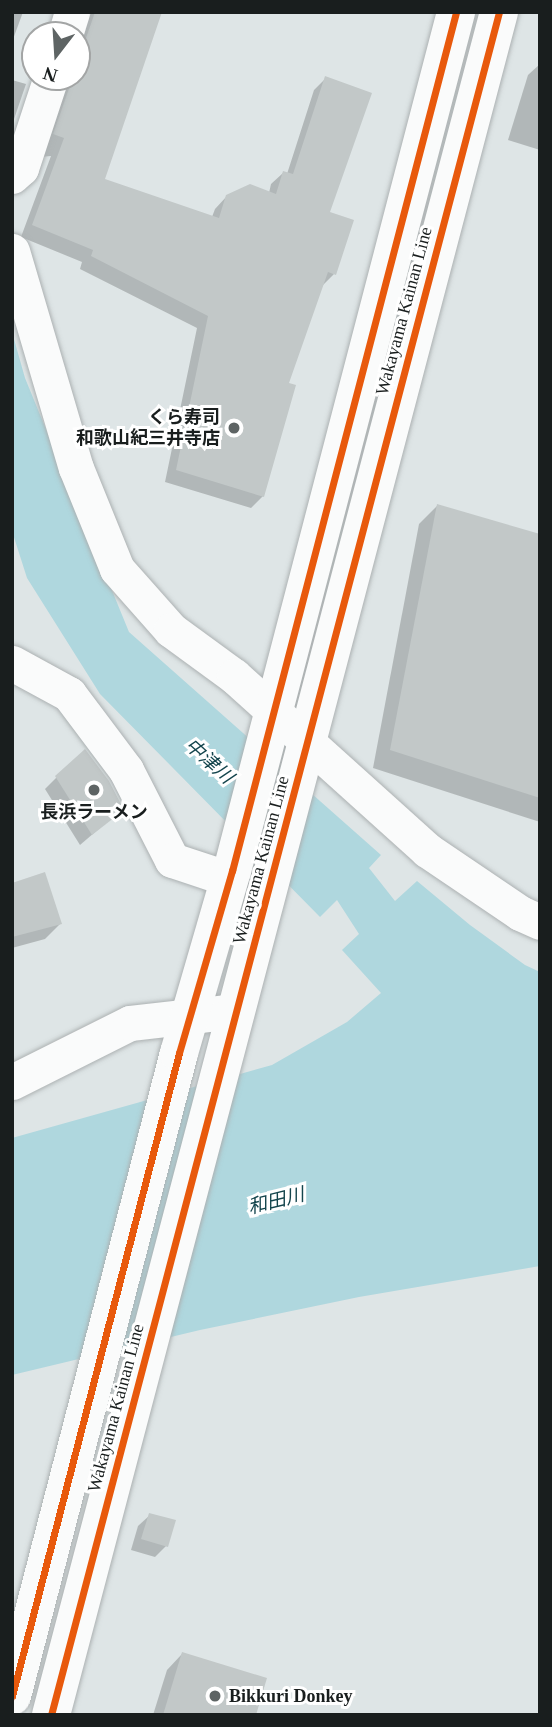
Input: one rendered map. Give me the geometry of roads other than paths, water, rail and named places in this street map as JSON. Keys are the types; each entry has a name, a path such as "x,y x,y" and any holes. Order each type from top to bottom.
{"main road":[{"name":"Wakayama Kainan Line","path":"12,1696 179,1053 230,875 456,12"},
{"name":"Wakayama Kainan Line","path":"51,1715 231,1029 266,906 499,12"}],"street":[{"path":"12,176 21,168 46,91"},
{"path":"12,251 76,468 117,569 171,630 234,676 269,726 427,850 520,913 540,922"},
{"path":"12,663 69,694 126,770 172,860 230,875"},
{"path":"12,1082 130,1023 190,1016 231,1029"}],"water":[{"path":"12,332 25,378 129,632 381,855 369,868 395,901 417,881 470,925 525,965 540,972 540,1266 359,1297 200,1330 12,1375 12,1138 272,1065 347,1022 381,993 342,950 359,934 337,900 320,917 100,694 27,578 12,531"}],"place":[{"name":"くら寿司 和歌山紀三井寺店","path":"234,428"},
{"name":"長浜ラーメン","path":"94,790"},
{"name":"Bikkuri Donkey","path":"215,1696"}],"water label":[{"name":"中津川","path":"209,761"},
{"name":"和田川","path":"276,1201"}]}
